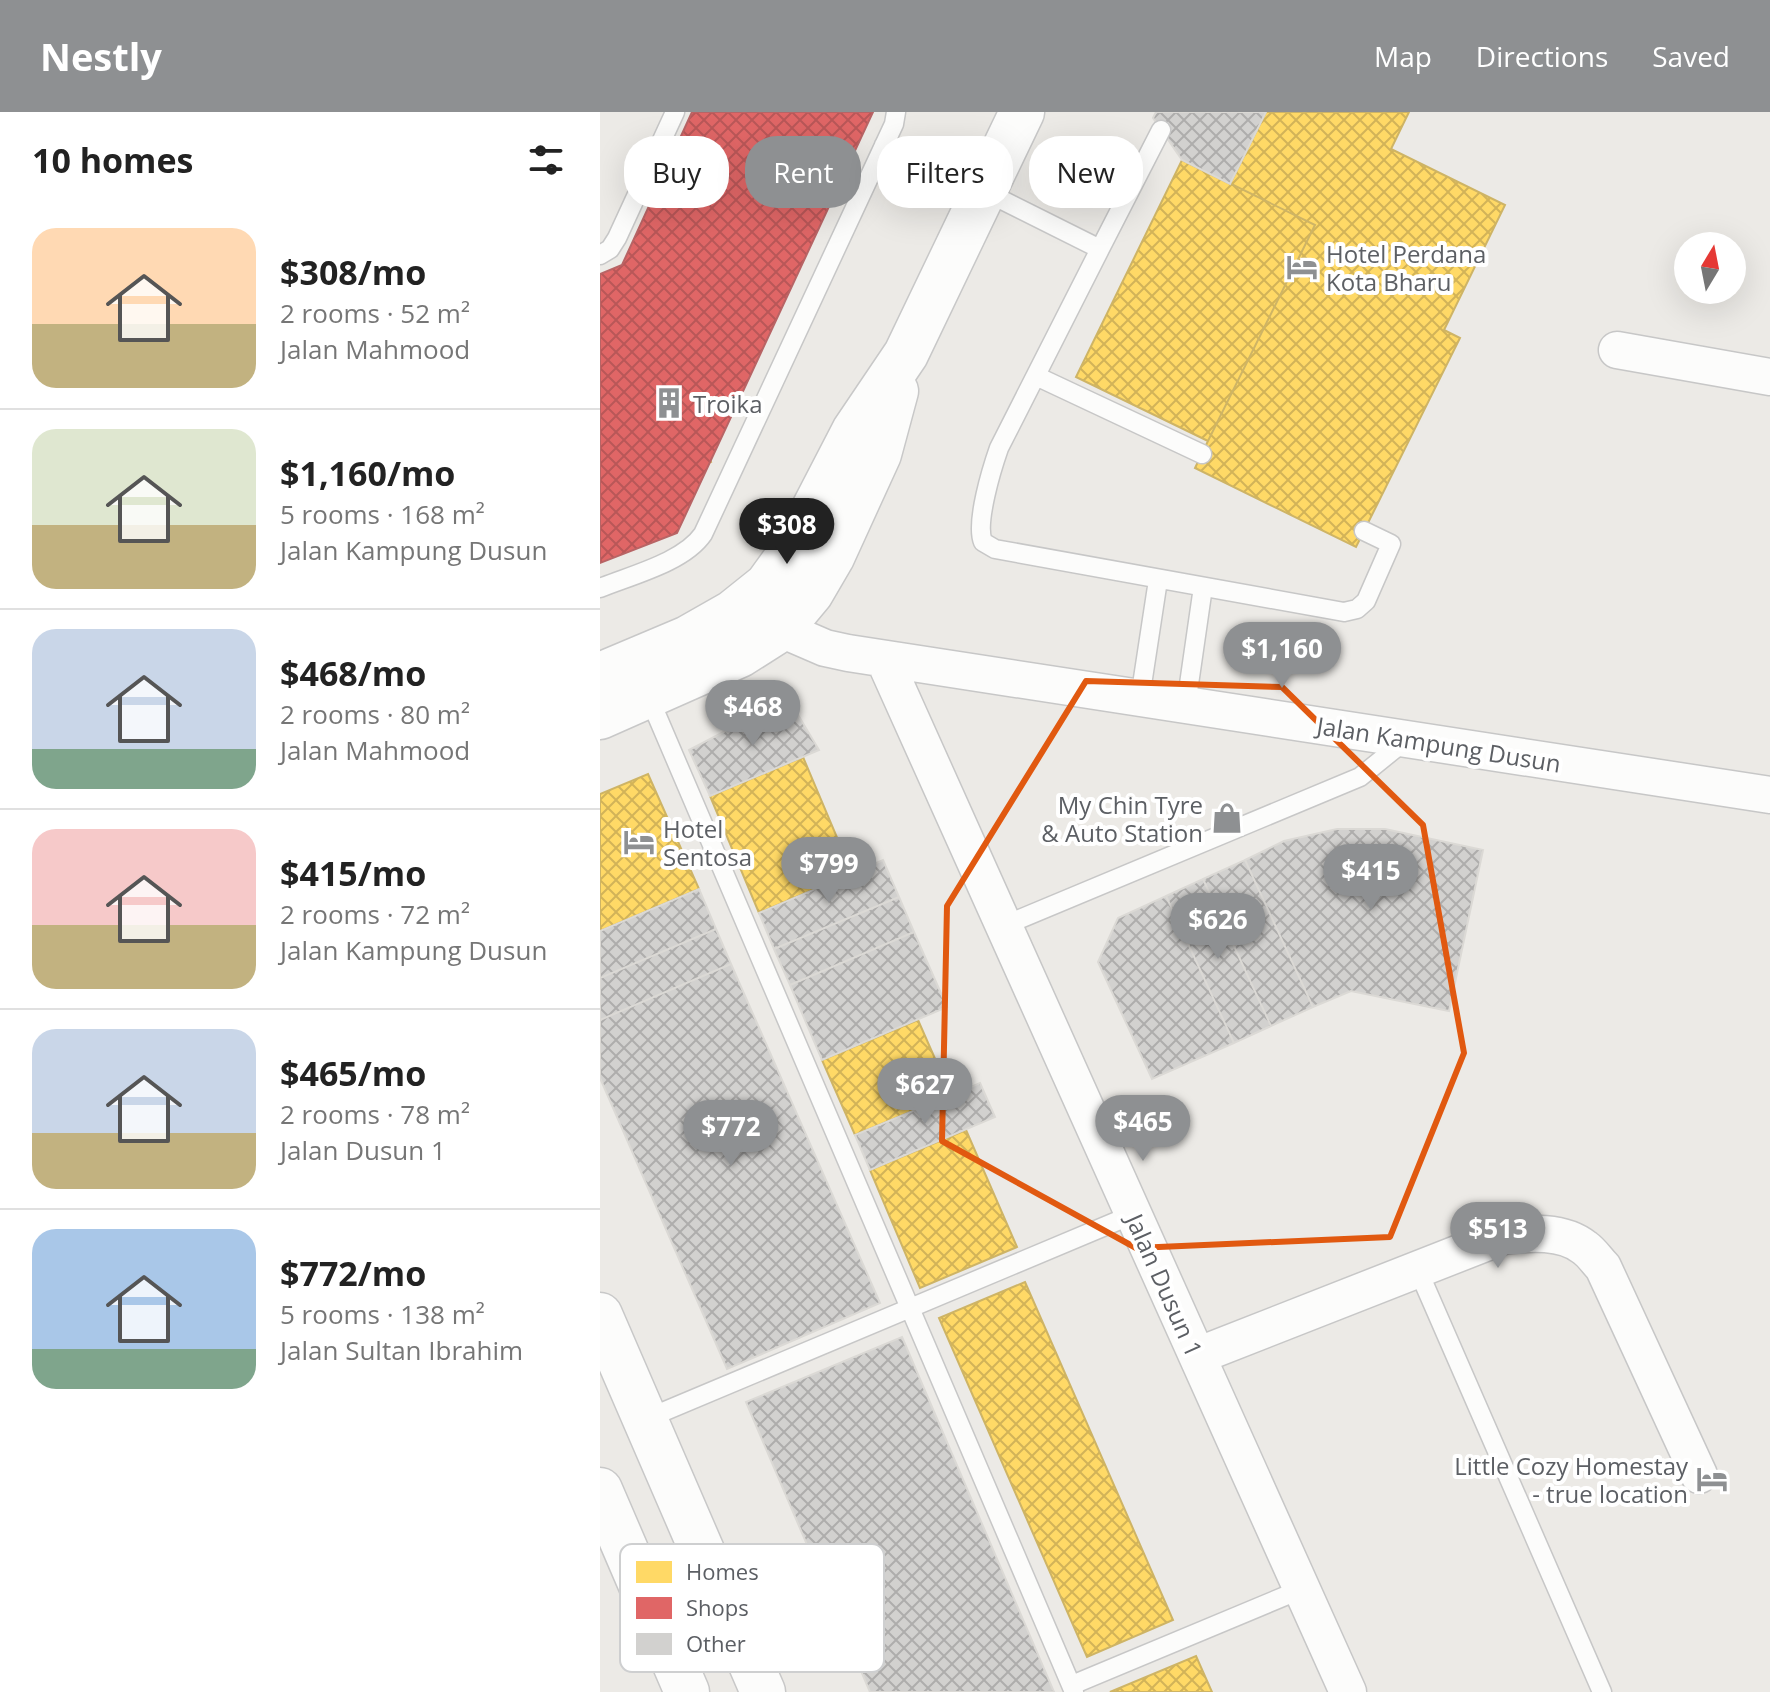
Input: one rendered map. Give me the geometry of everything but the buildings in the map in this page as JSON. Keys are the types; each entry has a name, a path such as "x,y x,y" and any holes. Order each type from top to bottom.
{"main road":[{"path":"1010,136 1022,112"},
{"path":"600,675 688,638 732,613 767,585 793,549 854,431 906,354 976,208"},
{"path":"600,717 740,655 781,629 811,593 844,532 879,454 906,354"},
{"path":"600,1315 699,1544"},
{"path":"600,1490 623,1544"},
{"path":"678,1672 687,1692"},
{"path":"754,1672 763,1692"}],"street":[{"path":"1617,350 1770,377"},
{"name":"Jalan Kampung Dusun","path":"781,629 825,648 884,659 1770,795"},
{"name":"Jalan Dusun 1","path":"884,659 1348,1692"},
{"path":"1197,1356 1503,1236 1530,1233 1557,1236 1584,1246 1603,1267 1699,1475"}],"lane":[{"path":"600,255 610,249 617,238 675,112"},
{"path":"888,136 896,112"},
{"path":"1161,130 993,465 981,527 983,542 995,549 1330,611 1357,609 1366,601 1391,544 1364,531"},
{"path":"600,588 680,555 694,547 703,534 877,160"},
{"path":"1013,206 1100,249"},
{"path":"1036,376 1202,454"},
{"path":"1140,698 1158,580"},
{"path":"1186,705 1203,587"},
{"path":"648,695 1073,1689 1302,1589"},
{"path":"1003,926 1360,777 1407,739"},
{"path":"645,1420 1134,1214"},
{"path":"1418,1270 1602,1692"}],"highlighted area":[{"path":"1086,681 1282,687 1423,825 1464,1053 1390,1237 1136,1248 942,1141 947,906"}],"place":[{"name":"Hotel Perdana Kota Bharu","path":"1302,267"},
{"name":"Troika","path":"669,403"},
{"name":"My Chin Tyre & Auto Station","path":"1227,818"},
{"name":"Hotel Sentosa","path":"639,842"},
{"name":"Little Cozy Homestay - true location","path":"1712,1479"}]}
